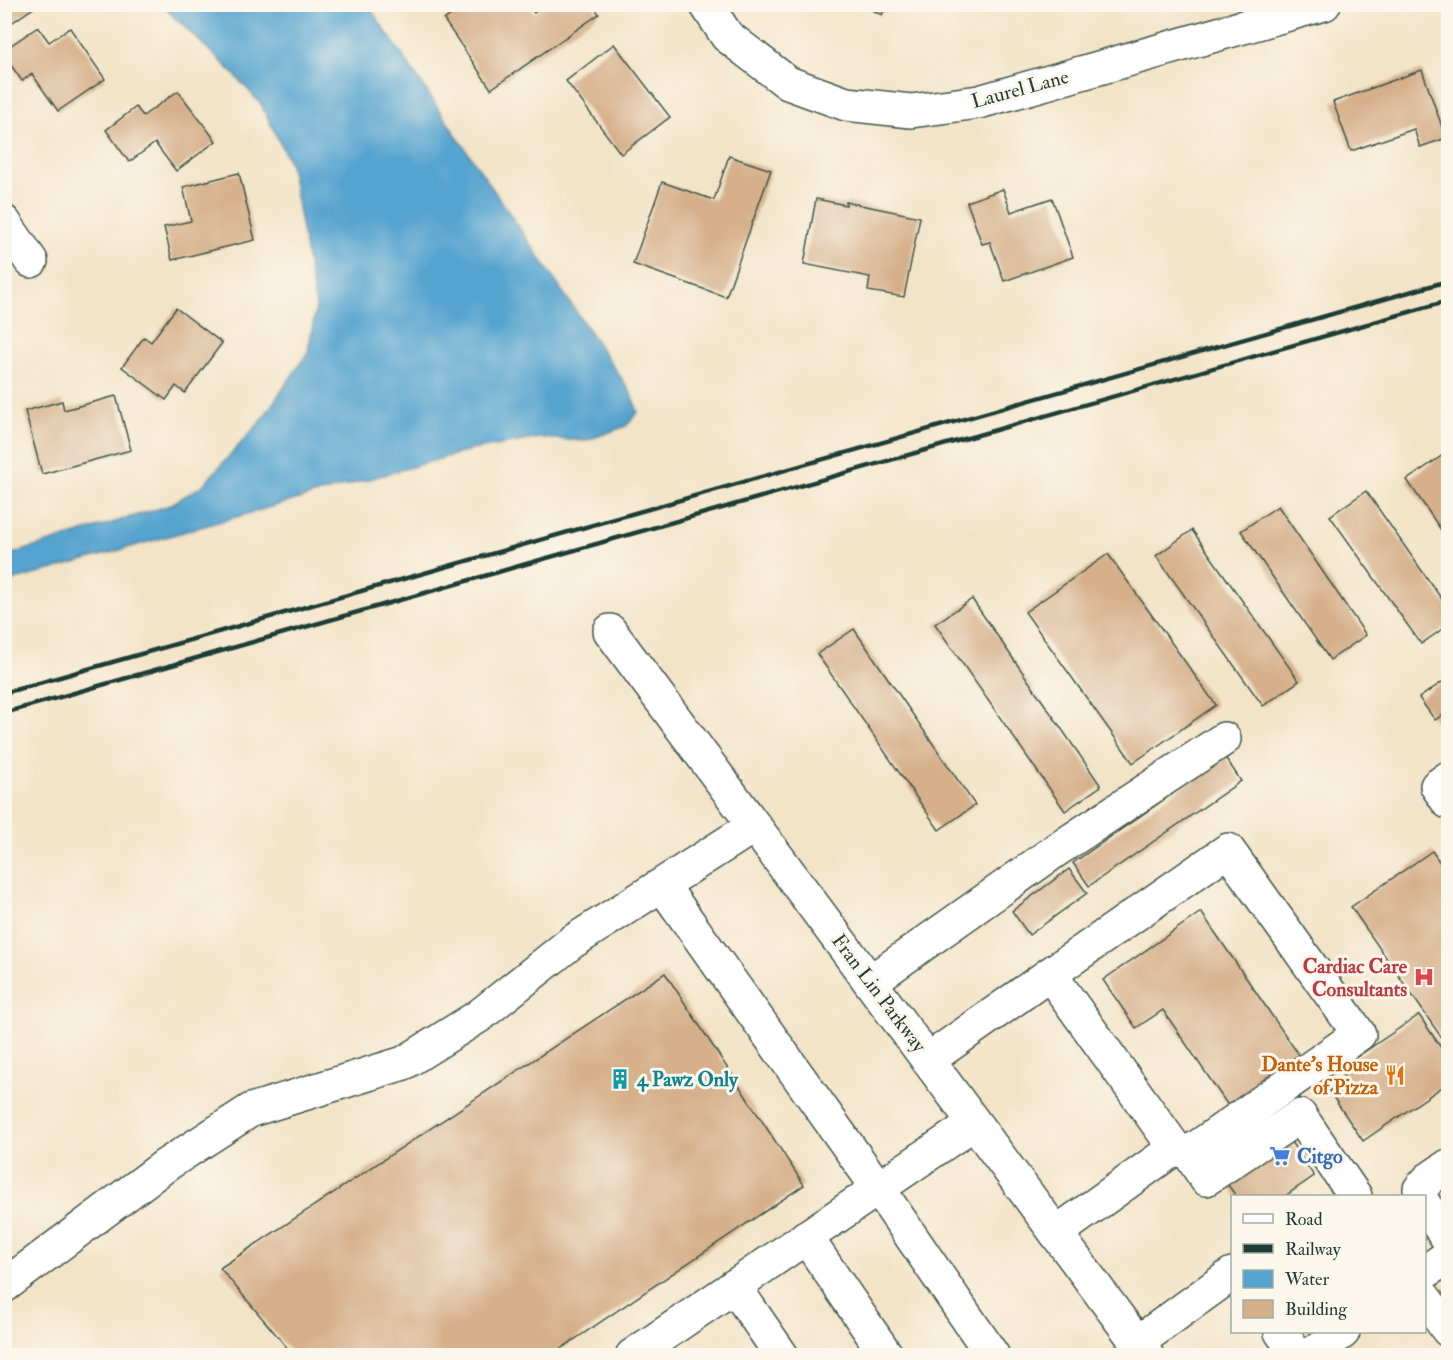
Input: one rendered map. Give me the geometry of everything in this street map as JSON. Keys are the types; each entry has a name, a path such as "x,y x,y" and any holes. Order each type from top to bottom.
{"street":[{"name":"Laurel Lane","path":"706,4 727,36 788,83 846,104 911,111 979,102 1324,4"},
{"path":"4,222 31,261"},
{"name":"Fran Lin Parkway","path":"610,631 1142,1349"},
{"path":"870,982 1055,851 1224,739"},
{"path":"1449,778 1437,786 1449,802"},
{"path":"4,1286 166,1165 251,1110 404,1063 479,1016 572,942 754,826"},
{"path":"928,1060 1228,850 1359,1034 1056,1233"},
{"path":"662,885 878,1188 993,1356"},
{"path":"1050,974 1182,1151 1206,1179 1300,1116 1354,1195"},
{"path":"632,1356 671,1345 734,1286 974,1123"},
{"path":"1421,1195 1420,1189 1429,1179 1449,1166"},
{"path":"1426,1205 1449,1239"},
{"path":"806,1237 887,1356"},
{"path":"1426,1272 1449,1256"},
{"path":"1142,1349 1231,1276"},
{"path":"734,1286 782,1356"},
{"path":"1426,1298 1449,1330"},
{"path":"1282,1333 1298,1356"},
{"path":"1309,1356 1342,1333"}],"water":[{"path":"165,5 368,5 630,391 638,412 626,426 585,441 540,438 471,450 5,583 5,556 170,505 202,486 261,421 308,352 316,307 290,164 261,104 232,72 172,15"}],"building":[{"path":"4,4 39,4 4,28"},
{"path":"466,4 528,4 534,13 546,4 592,4 599,14 491,89 444,20"},
{"path":"860,4 886,4 882,15"},
{"path":"917,4 941,4 937,13"},
{"path":"38,27 49,42 70,28 105,79 58,111 32,74 22,81 4,55 4,50"},
{"path":"614,44 670,117 621,154 566,81"},
{"path":"1422,70 1446,138 1420,147 1414,129 1351,151 1333,102"},
{"path":"178,91 216,141 176,171 155,143 129,162 106,130 136,107 143,116"},
{"path":"729,156 771,170 726,297 633,264 662,182 714,200"},
{"path":"239,173 255,240 172,260 164,227 191,221 183,187"},
{"path":"1003,189 1011,212 1052,198 1073,257 1004,281 990,242 982,244 967,202"},
{"path":"816,199 846,205 846,202 920,217 904,297 868,291 870,277 804,264"},
{"path":"176,308 222,343 185,393 176,386 166,400 122,367 144,337 151,342"},
{"path":"116,396 131,450 42,474 25,411 62,401 64,410"},
{"path":"1443,455 1448,463 1448,540 1407,480"},
{"path":"1366,491 1448,608 1448,625 1421,644 1330,516"},
{"path":"1278,506 1366,635 1330,660 1241,531"},
{"path":"1192,530 1299,681 1263,706 1156,556"},
{"path":"1108,554 1216,705 1133,763 1025,612"},
{"path":"972,599 1101,786 1065,811 935,624"},
{"path":"854,629 975,805 939,830 817,654"},
{"path":"1448,678 1448,711 1435,720 1419,698"},
{"path":"1225,757 1241,781 1089,886 1073,863"},
{"name":"Cardiac Care Consultants","path":"1432,851 1448,874 1448,1047 1351,907"},
{"path":"1069,869 1087,893 1029,935 1012,911"},
{"path":"1201,912 1303,1061 1231,1110 1163,1010 1136,1028 1103,980"},
{"name":"4 Pawz Only","path":"665,973 804,1185 550,1356 294,1356 220,1268"},
{"name":"Dante's House of Pizza","path":"1419,1015 1448,1058 1448,1083 1363,1141 1329,1091 1346,1080 1339,1069"},
{"name":"Citgo","path":"1287,1136 1314,1176 1286,1195 1235,1195 1225,1181"}],"railway":[{"path":"4,693 1448,281"},
{"path":"4,713 1448,301"}],"place":[{"name":"Cardiac Care Consultants","path":"1424,977"},
{"name":"Dante's House of Pizza","path":"1395,1075"},
{"name":"4 Pawz Only","path":"620,1079"},
{"name":"Citgo","path":"1280,1156"}]}
